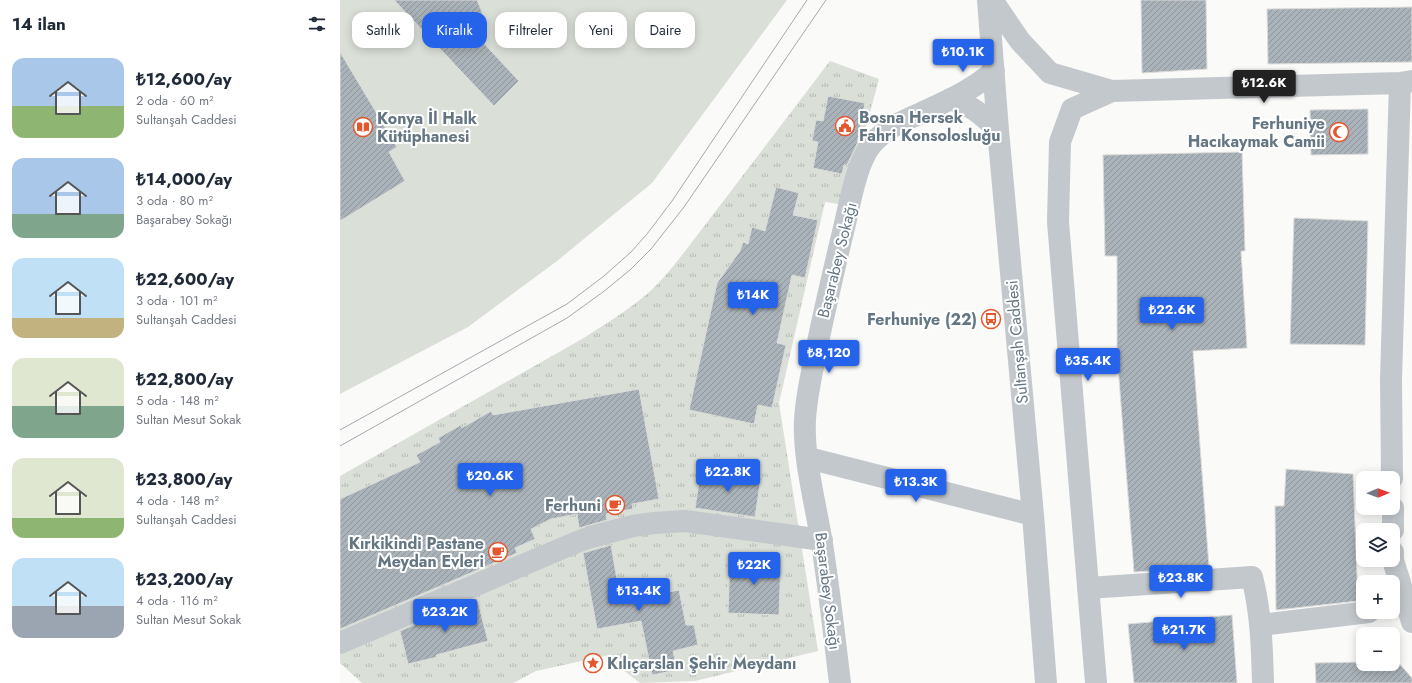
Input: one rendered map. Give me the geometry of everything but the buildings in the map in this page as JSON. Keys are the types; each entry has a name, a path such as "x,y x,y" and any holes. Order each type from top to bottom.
{"street":[{"name":"Sultanşah Caddesi","path":"988,0 998,130 1033,515 1046,683"},
{"path":"992,0 1020,41 1050,73 1112,91 1406,82 1391,379 1392,471"},
{"name":"Başarabey Sokağı","path":"840,683 822,540 805,438 806,403 824,308 861,162 871,146 882,134 895,125 950,99 983,80 994,71"},
{"path":"1096,683 1058,222 1060,142 1072,109 1112,91"},
{"path":"950,99 968,105 978,111 998,130"},
{"path":"808,458 1033,515"},
{"path":"340,643 577,542 633,526 661,522 685,521 822,540"},
{"path":"1394,567 1404,613"},
{"path":"1088,588 1252,577 1258,598 1261,625 1263,683"},
{"path":"1261,625 1356,614"}],"green space":[{"path":"340,0 787,0 652,183 557,261 468,327 340,394"},
{"path":"830,61 879,79 845,205 825,202 779,403 818,651 695,681 640,683 605,656 536,671 513,683 362,683 340,663 340,476 582,339 647,294 663,278 686,250"}],"tram line":[{"path":"340,430 567,304 604,276 631,252 672,201 807,0"},
{"path":"340,446 567,318 630,270 651,249 684,207 826,0"}],"place":[{"name":"Bosna Hersek Fahri Konsolosluğu","path":"845,126"},
{"name":"Konya İl Halk Kütüphanesi","path":"363,127"},
{"name":"Ferhuniye Hacıkaymak Camii","path":"1339,132"},
{"name":"Ferhuniye (22)","path":"991,319"},
{"name":"Ferhuni","path":"615,505"},
{"name":"Kırkikindi Pastane Meydan Evleri","path":"498,552"},
{"name":"Kılıçarslan Şehir Meydanı","path":"593,663"}]}
